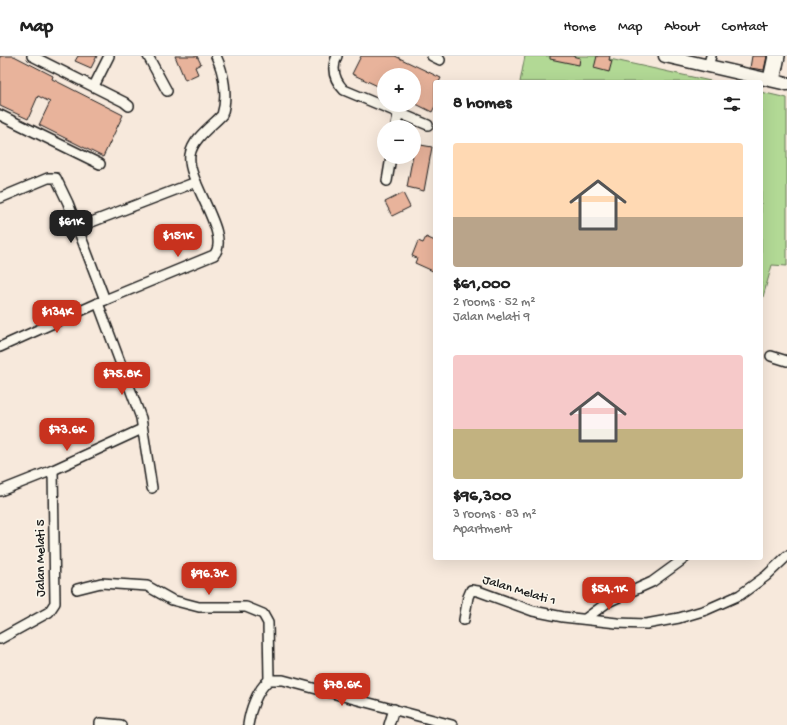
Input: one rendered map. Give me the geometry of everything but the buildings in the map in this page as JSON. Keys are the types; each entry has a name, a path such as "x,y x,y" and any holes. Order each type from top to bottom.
{"main road":[{"path":"664,56 709,61 787,84"}],"street":[{"path":"32,56 94,86 129,106"},
{"path":"94,86 109,56"},
{"path":"148,56 167,91"},
{"path":"0,347 101,302 214,255 218,251 219,245 215,229 202,193 193,175 190,156 194,144 222,115 224,108 226,92 219,62 216,56"},
{"path":"337,56 333,66 334,75 337,82 344,90 428,126"},
{"path":"771,80 773,56"},
{"path":"771,80 780,56"},
{"path":"397,120 398,114"},
{"path":"0,115 100,164"},
{"path":"387,181 390,164"},
{"path":"0,198 48,178 58,180 68,203 141,418 152,488"},
{"path":"76,228 196,182"},
{"path":"771,356 787,361"},
{"path":"0,491 53,470 142,429"},
{"name":"Jalan Melati 5","path":"0,639 49,612 55,603 53,470"},
{"name":"Jalan Melati 1","path":"464,620 468,597 471,590 478,591 533,612 564,618 646,624 679,618 706,610 740,595 766,576 787,556"},
{"path":"586,619 608,602 652,582 683,560"},
{"path":"77,589 101,583 147,586 172,600 199,607 246,607 263,614 268,623 269,680"},
{"path":"248,725 249,717 262,685 269,680 283,680 452,725"},
{"path":"389,725 394,709"},
{"path":"100,725 100,723 121,725"}],"green space":[{"path":"525,56 596,56 706,80 520,80"},
{"path":"763,92 787,98 787,266 772,265 763,297"}]}
